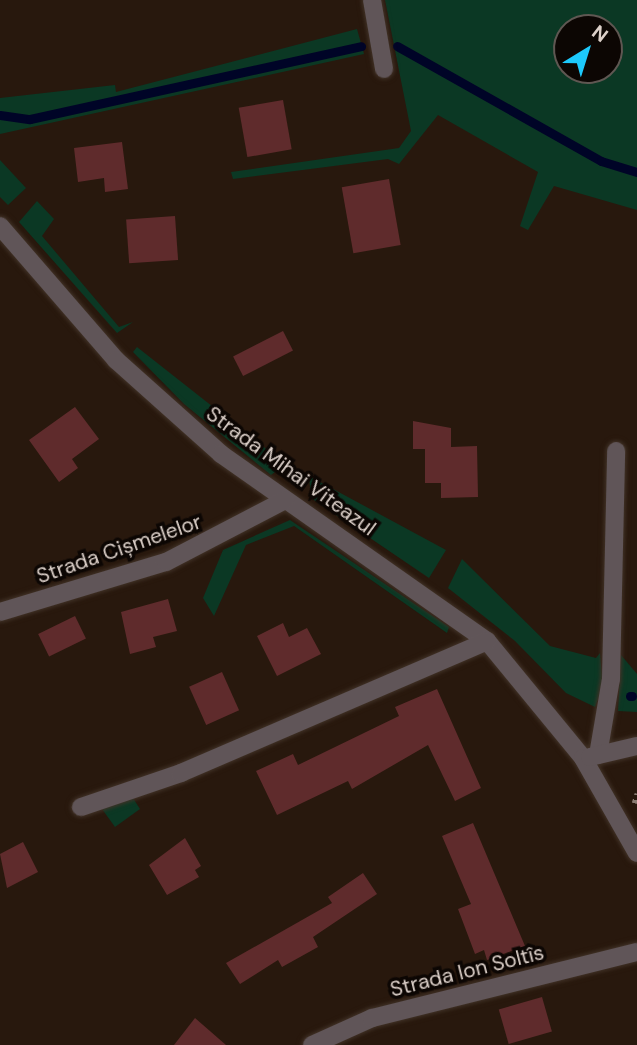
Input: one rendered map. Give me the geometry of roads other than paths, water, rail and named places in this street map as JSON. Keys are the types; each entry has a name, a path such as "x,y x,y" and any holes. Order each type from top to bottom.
{"street":[{"path":"372,0 384,69"},
{"name":"Strada Mihai Viteazul","path":"0,226 116,360 221,454 487,641 590,757 637,853"},
{"path":"616,451 611,679 590,757 637,746"},
{"name":"Strada Cișmelelor","path":"0,612 166,562 285,500"},
{"path":"82,807 181,773 487,641"},
{"name":"Strada Ion Soltîs","path":"312,1045 372,1018 637,952"}],"waterway":[{"path":"0,115 30,119 361,46"},
{"path":"397,46 601,161 637,172"}]}
